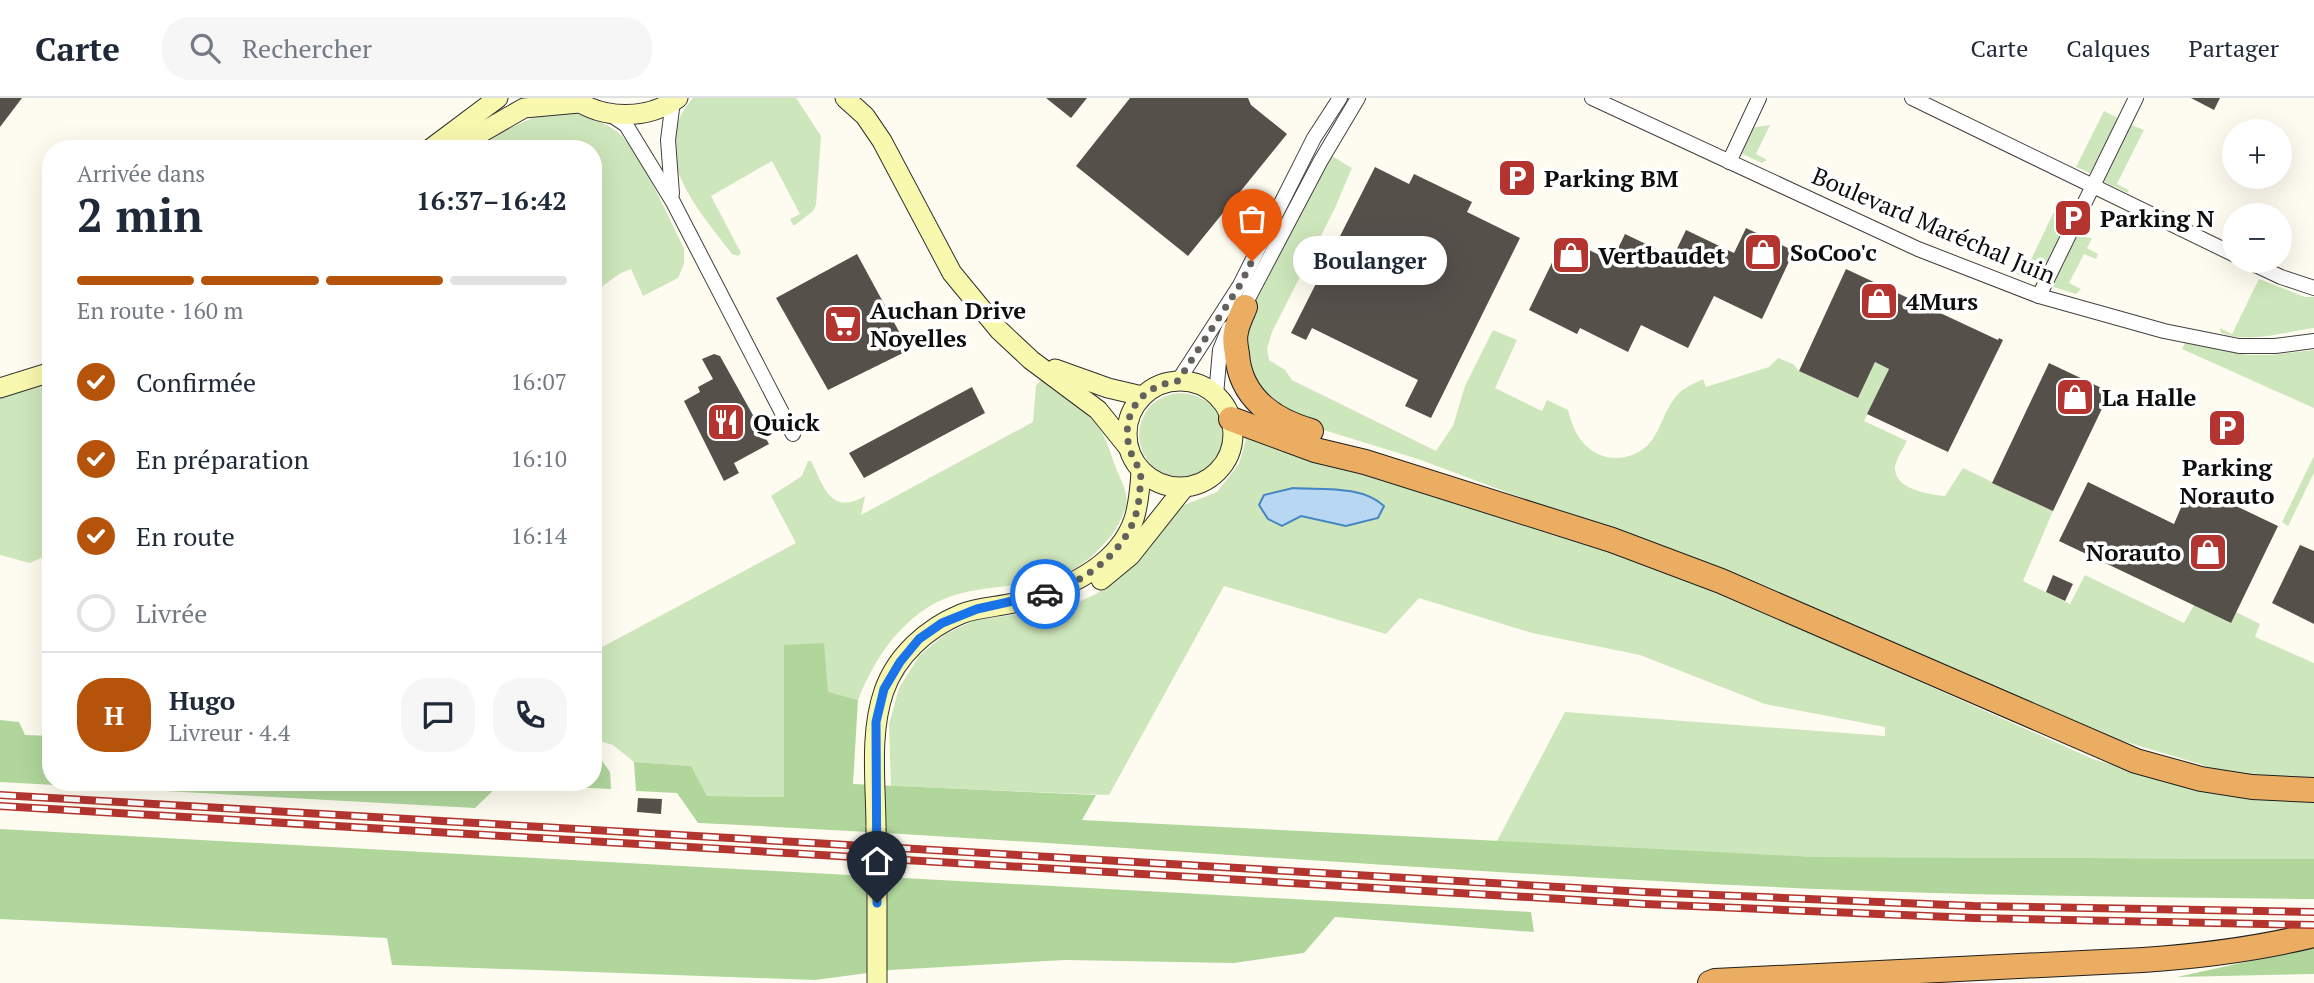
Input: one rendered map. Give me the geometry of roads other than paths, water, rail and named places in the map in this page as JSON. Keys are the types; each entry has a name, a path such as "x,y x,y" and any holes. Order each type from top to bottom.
{"highway":[{"path":"1245,307 1235,333 1238,366 1259,405 1288,424 1344,442 1365,462"},
{"path":"1231,419 1315,450 1365,462 1612,540 1721,581 2136,761 2201,779 2252,787 2314,790"},
{"path":"1710,983 2211,955 2314,935"}],"street":[{"path":"442,140 498,98"},
{"path":"845,98 865,116"},
{"path":"854,98 882,141 952,273 999,330 1031,360 1098,410 1128,446"},
{"path":"1178,381 1240,285 1314,138 1340,98"},
{"path":"1216,395 1220,351 1230,326 1245,307 1320,162 1358,98"},
{"name":"Boulevard Maréchal Juin","path":"1592,98 1919,249 2039,296 2164,331 2239,346 2275,346 2314,341"},
{"path":"1729,162 1759,98"},
{"path":"1912,98 2222,249"},
{"path":"2039,296 2136,98"},
{"path":"469,140 524,108 576,100 610,114 626,125 673,202 793,434"},
{"path":"610,114 643,113 676,100"},
{"path":"673,202 668,141 676,100"},
{"path":"2273,273 2314,288"},
{"path":"1031,360 1108,388 1142,396"},
{"path":"0,388 42,375"},
{"path":"1178,381 1192,382 1216,395 1231,419 1232,445 1220,470 1198,485 1185,488 1161,485 1141,471 1132,460 1128,446 1128,419 1142,396 1158,385 1178,381"},
{"path":"877,979 876,722 884,689 900,662 919,639 942,623 977,609 1015,603 1050,593 1090,573 1105,561 1121,543 1133,522 1139,502 1141,471"},
{"path":"1015,603 1067,599 1100,581 1129,556 1185,488"}],"water":[{"path":"1293,488 1353,492 1375,499 1384,506 1378,518 1346,526 1301,516 1282,526 1268,519 1259,505 1264,495"}],"railway":[{"path":"0,795 1644,892 1974,906 2314,912"},
{"path":"0,806 1645,904 1974,918 2314,925"}],"place":[{"name":"Parking BM","path":"1517,178"},
{"name":"Parking N","path":"2073,218"},
{"name":"SoCoo'c","path":"1763,252"},
{"name":"Vertbaudet","path":"1571,255"},
{"name":"Boulanger","path":"1252,261"},
{"name":"4Murs","path":"1879,301"},
{"name":"Auchan Drive Noyelles","path":"843,324"},
{"name":"La Halle","path":"2075,397"},
{"name":"Quick","path":"726,422"},
{"name":"Parking Norauto","path":"2227,428"},
{"name":"Norauto","path":"2208,552"}]}
